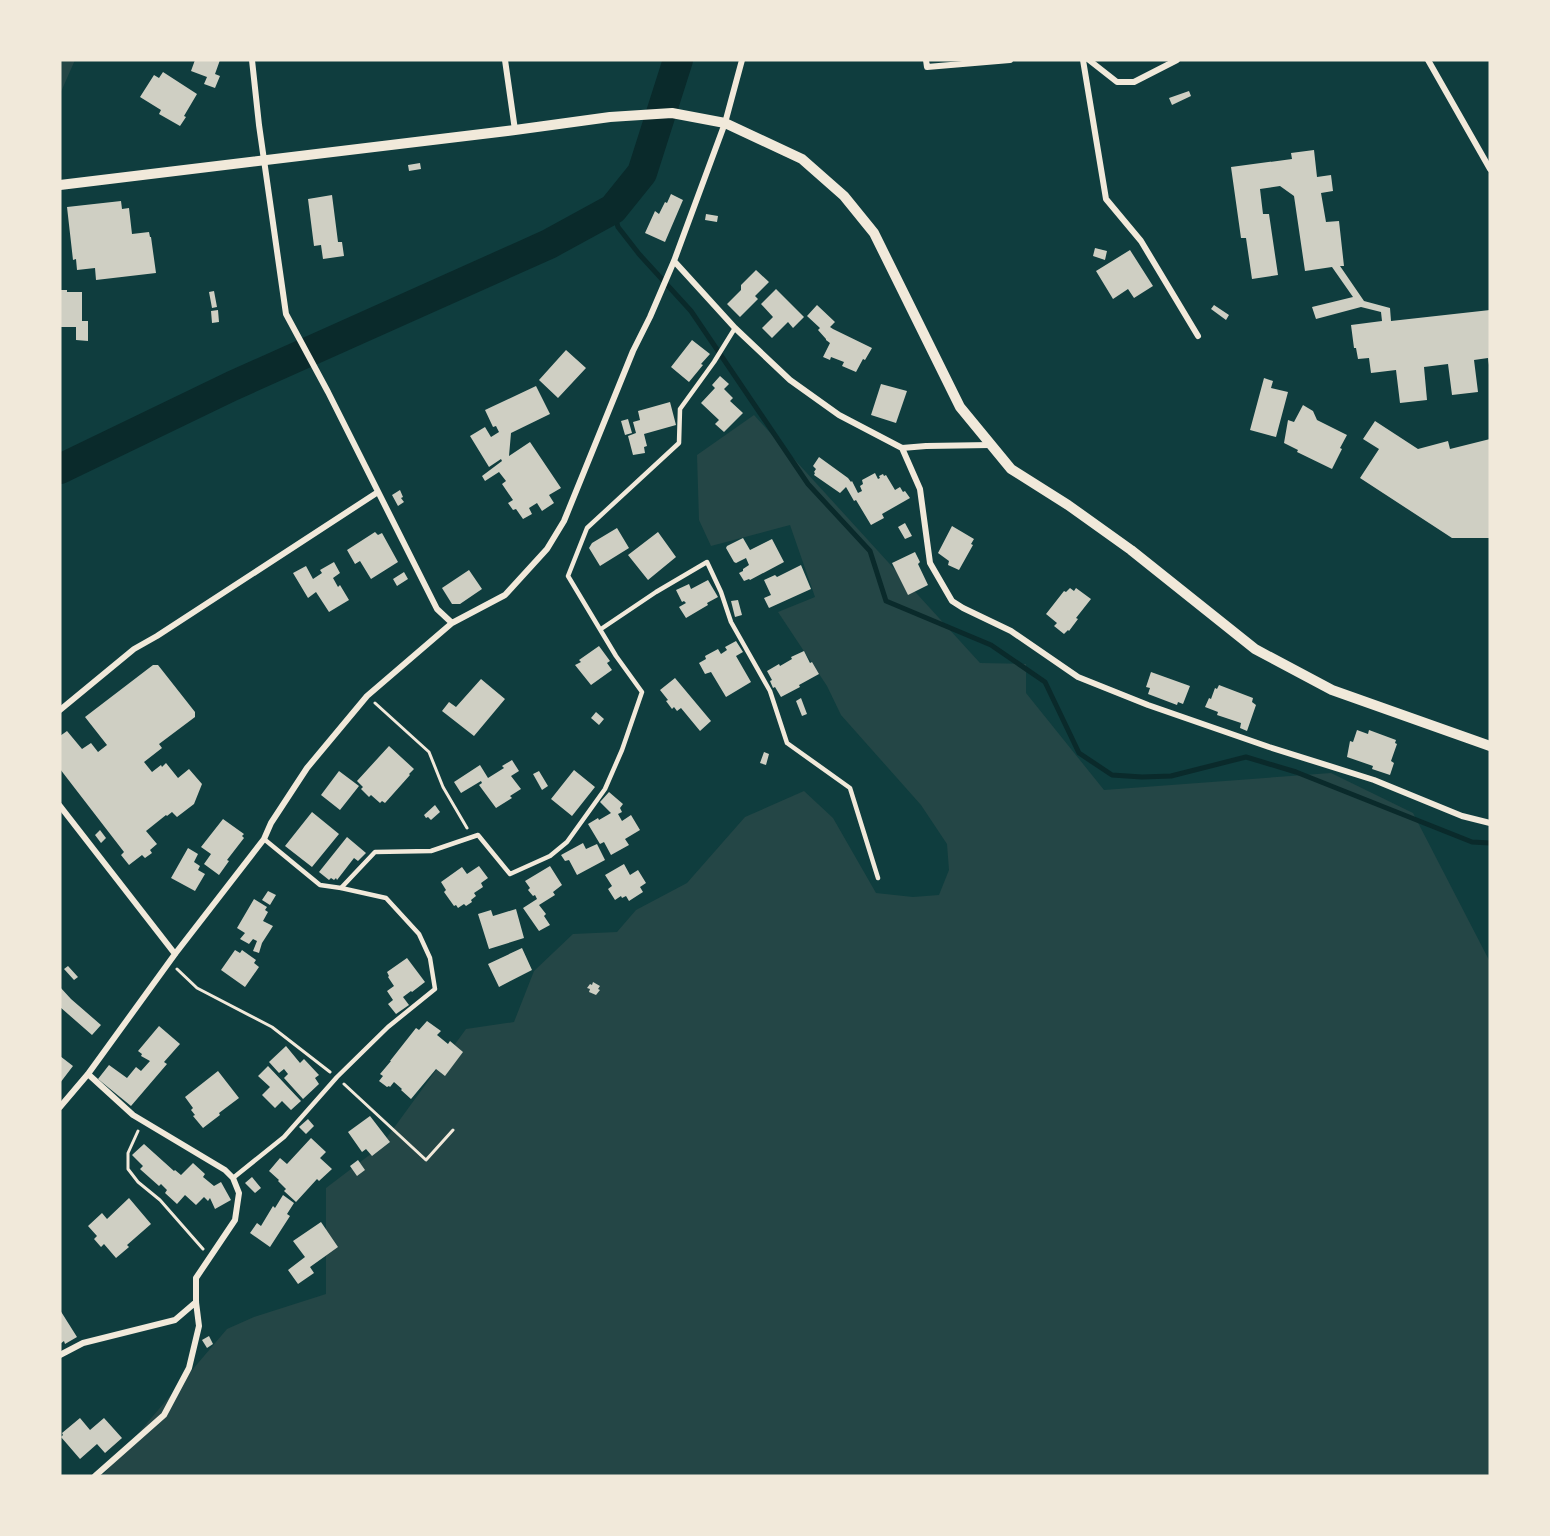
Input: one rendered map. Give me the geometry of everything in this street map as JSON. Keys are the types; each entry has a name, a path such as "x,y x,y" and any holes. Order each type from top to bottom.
{"street":[{"path":"252,60 286,314 328,392 437,609 452,623"},
{"path":"505,60 515,130"},
{"path":"60,1107 88,1074 175,954 264,839 271,823 307,768 367,696 452,623 505,594 547,549 564,521 633,351 674,261 725,123 742,60"},
{"path":"926,60 927,67 1010,60"},
{"path":"1083,60 1106,199 1141,241 1198,336"},
{"path":"1089,60 1117,82 1134,82 1177,60"},
{"path":"1428,60 1490,169"},
{"path":"60,185 610,117 672,113 725,123 802,159 844,196 874,233 960,407 1011,470 1068,505 1131,550 1255,649 1332,690 1490,746"},
{"path":"674,261 735,328 790,380 839,414 902,448 990,445"},
{"path":"902,448 920,489 930,563 952,601 1011,631 1078,677 1149,705 1374,780 1462,816 1490,823"},
{"path":"60,710 134,649 378,492"},
{"path":"60,806 175,954"},
{"path":"88,1074 133,1115 225,1170 233,1178 238,1193 235,1220 196,1278 199,1326 189,1368 164,1415 95,1476"},
{"path":"60,1355 83,1343 175,1320 196,1302"}],"lane":[{"path":"341,888 375,852 431,851 478,835 510,874 550,856 567,842 605,789 622,750 642,692 616,656 568,576 587,528 679,443 680,409 735,328"},
{"path":"601,629 656,592 707,562 721,592 731,622 770,691 787,743 850,788 878,878"},
{"path":"233,1178 284,1137 337,1077 387,1028 435,989 430,958 419,934 386,898 320,885 264,839"}],"path":[{"path":"367,696 429,752 443,787 472,837"},
{"path":"170,961 197,988 272,1027 337,1077 426,1160 453,1130"},
{"path":"142,1121 128,1154 128,1168 138,1182 160,1200 210,1257"}],"shaded area":[{"path":"60,60 75,60 60,94"},
{"path":"754,415 980,663 1026,664 1026,693 1104,790 1331,773 1413,813 1490,962 1490,1476 102,1476 227,1329 254,1317 326,1294 326,1188 380,1147 466,1029 514,1022 534,971 573,934 617,932 636,910 687,883 745,817 804,791 833,818 876,893 913,897 939,895 949,870 947,844 921,805 841,715 827,686 778,612 815,597 790,525 711,546 699,520 697,455"}],"building":[{"path":"195,60 220,60 215,74 220,76 215,88 204,84 207,77 191,71"},
{"path":"163,72 197,94 180,126 159,114 161,110 140,97 154,75 159,78"},
{"path":"1189,91 1191,96 1172,105 1169,98"},
{"path":"1314,150 1317,177 1331,175 1333,191 1321,193 1326,222 1339,221 1344,266 1340,266 1364,301 1390,308 1391,321 1490,310 1490,365 1488,358 1474,360 1478,392 1452,395 1448,364 1424,367 1427,400 1400,403 1396,370 1371,373 1369,358 1358,359 1356,348 1354,348 1351,325 1382,321 1381,312 1361,307 1316,319 1312,307 1353,297 1332,267 1305,271 1294,196 1280,186 1260,189 1263,214 1269,214 1278,275 1252,279 1246,238 1241,238 1231,167 1292,159 1291,153"},
{"path":"420,163 421,169 409,171 408,165"},
{"path":"671,194 683,200 665,242 645,233 655,211 659,214"},
{"path":"332,195 338,242 342,242 344,256 323,259 321,245 314,246 308,199"},
{"path":"121,201 122,209 129,208 132,234 149,232 156,273 96,280 95,268 77,270 76,259 73,260 67,207"},
{"path":"706,214 718,216 717,222 705,220"},
{"path":"1095,248 1107,251 1105,260 1093,256"},
{"path":"1130,250 1153,286 1134,298 1128,289 1113,299 1096,271"},
{"path":"756,270 769,282 755,296 758,299 740,317 727,304"},
{"path":"776,289 804,317 793,328 788,322 772,338 762,328 773,317 761,304"},
{"path":"60,290 82,292 82,321 88,321 88,341 76,340 76,327 60,327"},
{"path":"214,291 217,307 212,308 209,292"},
{"path":"817,305 835,322 830,327 872,348 856,372 842,366 844,362 831,357 830,360 823,357 830,343 818,330 820,328 807,316"},
{"path":"1214,305 1229,315 1226,320 1211,309"},
{"path":"218,310 219,322 212,323 211,311"},
{"path":"692,340 710,354 689,382 671,367"},
{"path":"566,350 586,368 558,398 539,380"},
{"path":"720,376 729,384 724,389 733,398 730,401 743,413 724,432 715,424 719,420 701,403 715,388 712,385"},
{"path":"1264,378 1273,381 1271,388 1288,392 1276,437 1250,430"},
{"path":"881,384 907,391 896,423 871,415"},
{"path":"536,386 550,414 511,433 509,456 530,442 561,488 549,495 554,503 542,511 537,503 529,508 532,514 523,519 508,503 513,500 502,484 506,481 499,472 485,481 482,476 502,461 501,459 489,467 470,436 485,427 491,437 499,432 496,426 493,427 485,410"},
{"path":"670,402 676,425 644,434 647,446 644,447 645,453 633,455 628,436 636,433 633,422 640,420 638,411"},
{"path":"1303,405 1313,411 1317,420 1347,435 1332,469 1284,443 1288,420 1294,422"},
{"path":"628,419 632,433 625,435 621,421"},
{"path":"1375,421 1418,449 1448,441 1450,449 1490,439 1490,538 1452,538 1360,478 1379,449 1363,439"},
{"path":"819,457 852,481 858,493 862,491 860,486 863,484 862,480 875,473 878,479 883,474 886,475 895,490 900,487 910,498 882,514 884,518 871,525 846,487 840,493 814,475 816,469 813,466"},
{"path":"400,490 404,502 398,506 392,495"},
{"path":"905,523 912,536 905,539 898,527"},
{"path":"952,526 974,539 959,570 948,565 949,561 938,553"},
{"path":"617,528 629,548 600,566 589,548 592,543"},
{"path":"375,532 378,535 382,533 398,562 371,579 360,561 355,564 347,550"},
{"path":"658,532 676,557 648,580 628,555"},
{"path":"743,538 750,550 772,539 784,562 744,581 739,573 749,565 746,558 734,562 726,548"},
{"path":"915,552 928,585 908,595 892,563"},
{"path":"334,562 340,573 333,578 349,600 329,612 316,592 308,598 293,573 306,566 313,579 322,573 320,570"},
{"path":"801,565 811,589 769,608 764,598 771,595 764,580 775,575 777,577"},
{"path":"469,570 482,589 460,604 452,604 442,588"},
{"path":"404,572 408,579 397,586 393,579"},
{"path":"708,580 718,597 686,618 679,607 686,603 682,602 676,590 689,584 691,589"},
{"path":"1070,588 1074,591 1076,588 1091,599 1069,631 1064,634 1054,626 1057,623 1046,614 1064,591"},
{"path":"738,600 742,615 735,617 731,601"},
{"path":"736,641 743,652 736,656 751,682 726,697 711,672 705,674 699,663 706,659 705,656 718,649 721,654 727,650 725,647"},
{"path":"599,646 610,661 607,663 612,670 591,685 575,665"},
{"path":"804,651 819,674 781,697 775,687 773,688 767,671"},
{"path":"153,665 158,665 195,712 195,717 159,744 162,748 144,762 152,772 166,763 178,778 189,769 202,784 194,804 177,817 172,812 166,815 146,831 157,844 150,850 152,853 145,858 142,855 129,865 121,855 124,852 60,769 60,736 67,731 82,749 91,743 98,752 107,745 85,717"},
{"path":"1151,672 1190,686 1183,704 1178,702 1177,705 1148,694 1150,688 1146,687"},
{"path":"675,678 711,721 700,731 681,708 677,711 674,707 672,709 660,690"},
{"path":"481,679 505,699 474,736 442,711 449,702 456,707"},
{"path":"1219,685 1253,698 1252,702 1256,705 1247,731 1240,728 1241,723 1217,715 1218,712 1205,707"},
{"path":"801,698 807,714 802,716 796,701"},
{"path":"596,712 604,719 599,725 591,718"},
{"path":"1357,730 1368,734 1369,730 1396,740 1397,744 1391,761 1394,763 1390,775 1347,757 1350,741 1353,742"},
{"path":"389,746 414,769 385,803 382,801 380,803 371,795 369,797 357,781"},
{"path":"764,752 769,754 766,765 760,763"},
{"path":"512,760 519,771 511,776 521,789 496,808 479,785 481,781 461,793 454,782 480,765 488,778"},
{"path":"574,770 595,787 572,816 551,799"},
{"path":"339,771 359,786 340,810 321,795"},
{"path":"539,771 548,786 542,790 533,774"},
{"path":"609,792 623,804 620,808 622,812 618,814 622,821 631,815 640,830 625,839 629,845 611,855 604,842 600,844 588,824 611,813 600,802"},
{"path":"435,805 440,812 431,820 426,818 424,815"},
{"path":"312,812 339,834 312,867 285,846"},
{"path":"223,819 244,834 242,836 244,838 219,875 204,864 211,854 201,847"},
{"path":"100,830 106,838 101,843 95,835"},
{"path":"347,837 366,853 358,861 354,858 337,880 331,878 329,880 319,872"},
{"path":"583,843 586,849 597,844 605,860 577,875 569,860 565,861 561,855"},
{"path":"188,848 198,854 194,862 200,866 198,870 205,874 195,891 171,878"},
{"path":"624,864 630,875 638,870 646,883 640,887 643,892 629,901 626,896 615,900 608,889 612,886 605,875"},
{"path":"479,866 488,878 481,883 483,887 474,893 476,896 466,906 464,904 458,908 454,906 444,892 446,890 441,882 462,867 467,874"},
{"path":"550,866 562,885 553,892 555,895 539,905 550,925 539,931 523,908 537,899 528,890 530,888 525,881"},
{"path":"268,891 276,895 270,905 262,900"},
{"path":"254,899 267,907 265,910 268,912 263,921 273,926 262,943 259,953 253,951 257,941 253,939 249,944 240,939 245,933 237,928"},
{"path":"516,909 524,938 489,949 478,914 491,910 493,916"},
{"path":"522,948 532,970 499,987 488,964"},
{"path":"235,950 240,953 242,950 256,960 254,963 259,967 245,987 221,970"},
{"path":"407,958 425,982 403,997 409,1005 396,1014 388,1004 393,1000 387,991 394,986 387,972"},
{"path":"68,966 78,977 74,980 64,969"},
{"path":"593,982 600,986 596,995 589,992 590,989 587,988"},
{"path":"60,987 101,1025 92,1035 60,1007"},
{"path":"427,1021 441,1031 437,1035 448,1044 450,1041 463,1052 445,1076 436,1069 411,1099 394,1082 387,1087 379,1081 383,1076 380,1074 416,1028 419,1030"},
{"path":"159,1026 180,1044 164,1062 167,1064 131,1106 98,1079 109,1065 127,1078 136,1067 141,1071 150,1061 141,1056 142,1054 138,1051"},
{"path":"286,1046 300,1063 304,1059 319,1075 315,1078 319,1084 303,1099 284,1078 288,1074 284,1069 279,1073 269,1062"},
{"path":"60,1056 73,1066 60,1083"},
{"path":"268,1066 301,1101 291,1110 282,1101 275,1108 262,1095 270,1087 258,1076"},
{"path":"218,1071 239,1098 203,1128 193,1116 195,1115 191,1110 193,1108 185,1097"},
{"path":"370,1116 390,1142 372,1156 366,1149 362,1152 348,1132"},
{"path":"308,1119 314,1126 306,1134 299,1127"},
{"path":"311,1138 326,1152 320,1158 332,1169 319,1181 317,1179 296,1202 284,1191 286,1189 269,1171 280,1158 287,1164"},
{"path":"144,1144 181,1175 193,1163 205,1174 203,1177 214,1186 221,1182 231,1200 215,1209 210,1198 208,1201 204,1197 196,1205 185,1195 177,1204 165,1193 167,1190 161,1184 159,1186 140,1169 143,1166 132,1155"},
{"path":"358,1160 365,1170 357,1176 350,1166"},
{"path":"252,1177 261,1188 255,1193 245,1183"},
{"path":"283,1195 294,1203 287,1214 290,1216 270,1247 250,1233 257,1223 261,1226"},
{"path":"129,1198 151,1224 116,1258 104,1244 101,1247 94,1239 97,1236 88,1226 102,1213 107,1219"},
{"path":"321,1222 338,1247 310,1267 314,1273 298,1284 288,1270 305,1257 293,1241"},
{"path":"60,1310 77,1337 65,1344 64,1341 60,1344"},
{"path":"209,1336 213,1344 207,1348 202,1340"},
{"path":"80,1418 90,1430 104,1418 122,1438 105,1453 97,1444 80,1459 61,1437 62,1433"}],"waterway":[{"path":"60,469 232,386 549,244 613,209 642,173 678,60"},
{"path":"613,209 618,227 639,254 691,311 808,484 870,551 886,601 991,645 1045,682 1079,753 1112,775 1142,777 1171,776 1246,757 1296,772 1472,842 1490,843"}]}
